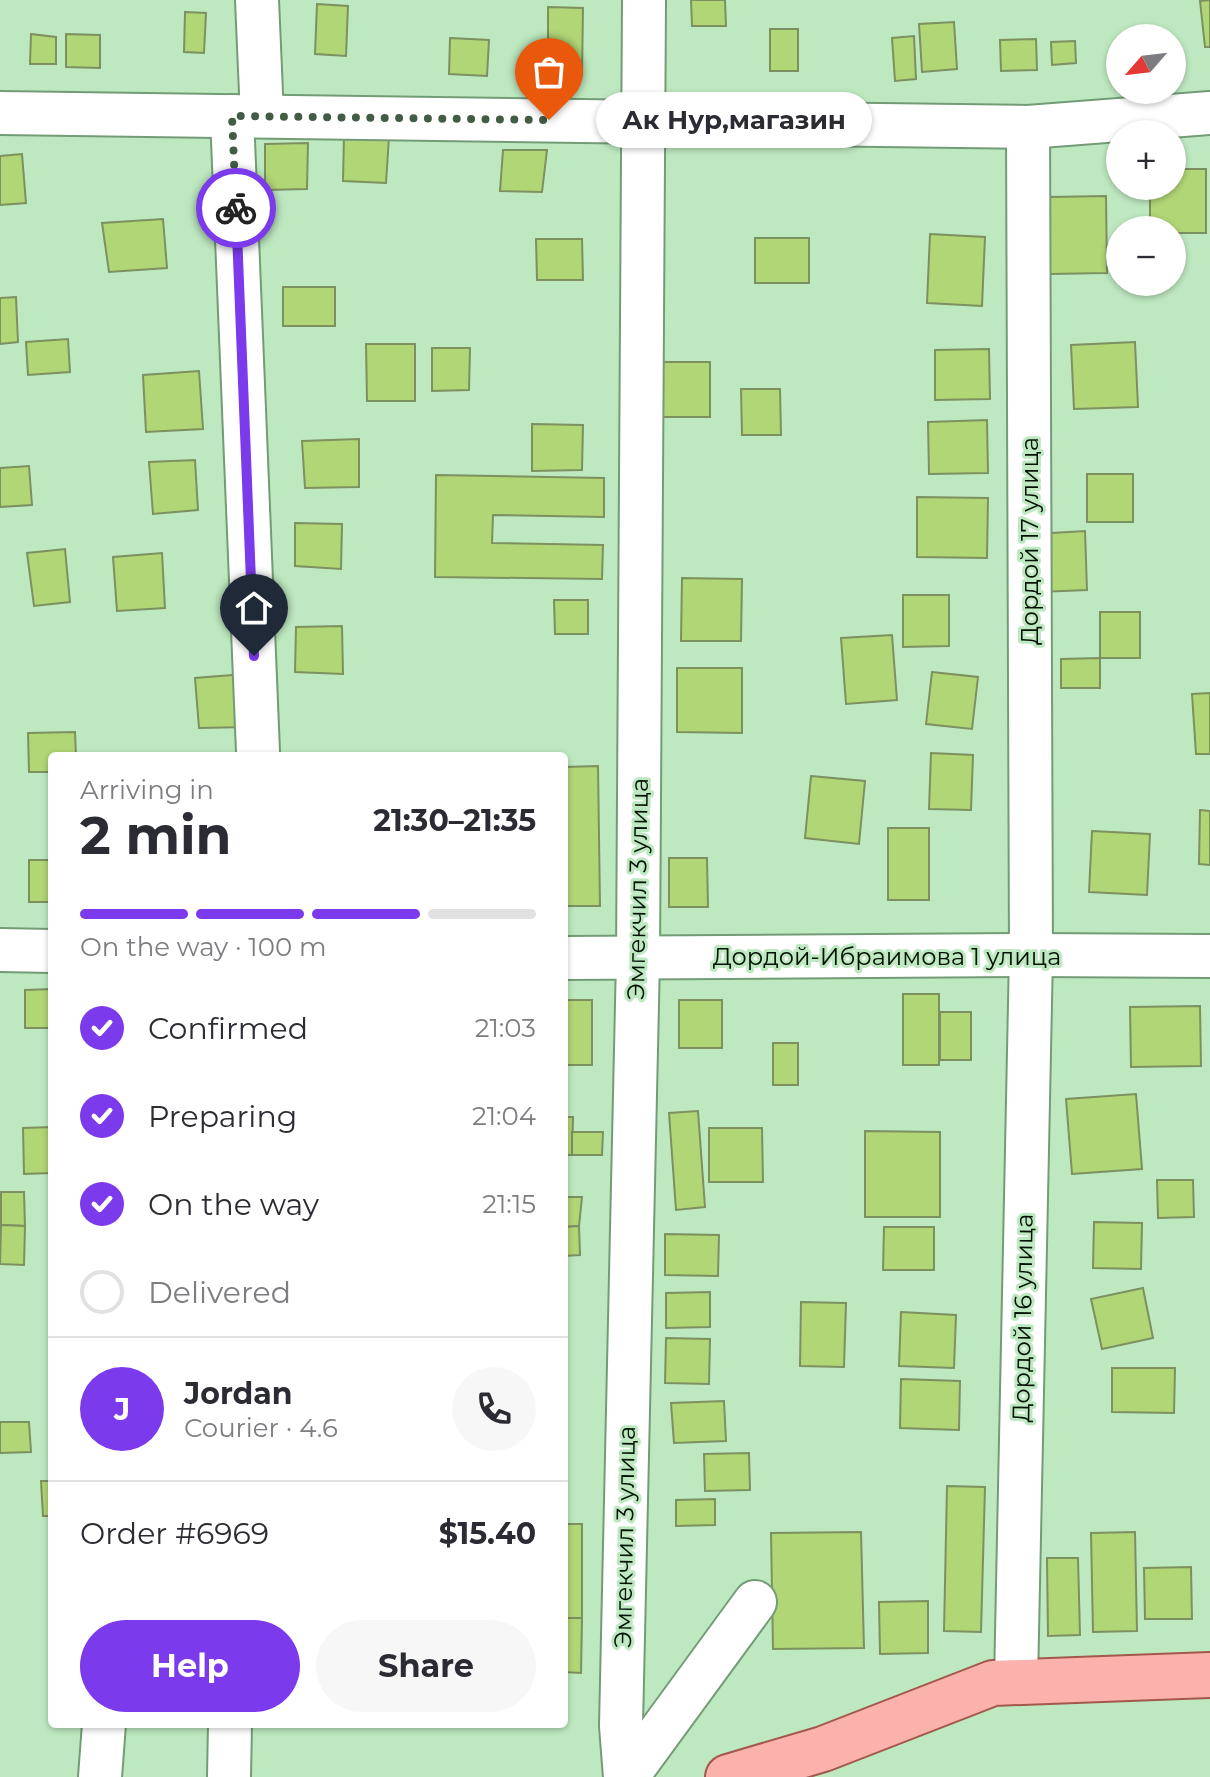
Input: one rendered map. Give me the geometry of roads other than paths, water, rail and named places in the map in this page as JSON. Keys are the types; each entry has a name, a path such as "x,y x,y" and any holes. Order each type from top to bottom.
{"main road":[{"path":"728,1777 823,1749 993,1683 1210,1675"}],"street":[{"path":"257,0 247,116 258,752"},
{"name":"Эмгекчил 3 улица","path":"626,1777 621,1726 638,959 644,0"},
{"path":"0,113 1028,127 1210,113"},
{"name":"Дордой 17 улица","path":"1028,127 1031,955"},
{"path":"0,950 48,951"},
{"name":"Дордой 16 улица","path":"1016,1682 1031,955"},
{"name":"Дордой-Ибраимова 1 улица","path":"568,958 1210,956"},
{"path":"626,1777 755,1602"},
{"path":"100,1777 104,1728"},
{"path":"229,1777 230,1728"}],"place":[{"name":"Ак Нур,магазин","path":"549,120"}]}
